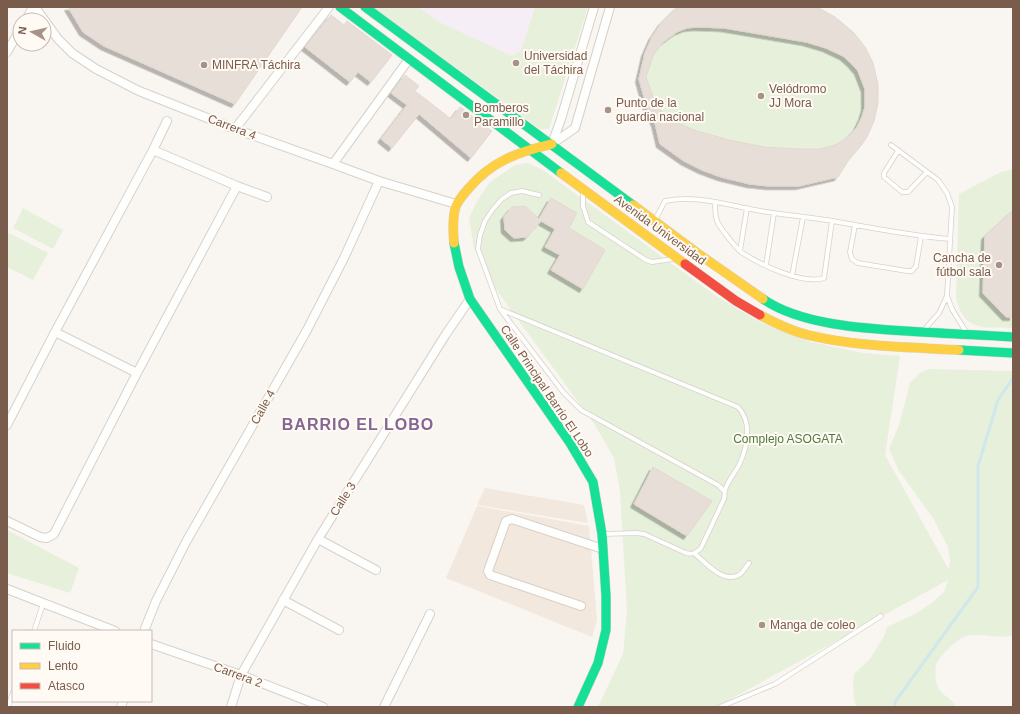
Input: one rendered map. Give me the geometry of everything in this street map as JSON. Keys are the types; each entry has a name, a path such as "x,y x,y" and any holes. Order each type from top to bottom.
{"street":[{"name":"Carrera 4","path":"34,7 58,39 72,53 96,70 139,91 235,129 379,181 456,204"},
{"path":"235,129 329,7"},
{"name":"Avenida Universidad","path":"340,7 528,149 736,301 781,326 807,335 851,343 1013,353"},
{"name":"Avenida Universidad","path":"365,7 655,220 700,255 771,305 789,313 809,319 867,329 1013,337"},
{"path":"552,144 561,120 594,7"},
{"path":"552,144 575,128 610,7"},
{"path":"333,164 409,59"},
{"path":"7,425 167,121"},
{"name":"Calle Principal Barrio El Lobo","path":"552,144 528,149 509,156 484,172 473,182 456,204 453,220 454,239 462,276 470,299 559,426 593,482 602,534 606,596 606,630 598,663 578,707"},
{"path":"153,150 267,198"},
{"name":"Calle 4","path":"144,630 156,601 186,542 295,350 344,258 379,181"},
{"path":"7,521 40,537 47,538 54,534 137,373 237,186"},
{"name":"Calle 3","path":"231,707 241,675 318,539 446,334 470,299"},
{"path":"55,332 137,373"},
{"path":"581,606 490,575 488,570 506,521 512,519 603,549"},
{"path":"318,539 376,570"},
{"path":"7,589 112,630"},
{"path":"283,600 339,630"},
{"path":"384,707 430,614"},
{"name":"Carrera 2","path":"152,644 241,675 323,707"}],"lane":[{"path":"891,145 938,180 947,193 952,207 947,296 933,322 923,331"},
{"path":"898,151 884,173 884,177 902,192 908,192 927,172"},
{"path":"583,189 583,206 588,222 646,260 652,262 678,259"},
{"path":"539,195 522,191 511,193 493,209 485,221 480,235 478,249 500,309 563,392 581,410 718,485 724,491"},
{"path":"655,220 665,201 679,198 692,198 774,213 921,236 950,239"},
{"path":"715,202 718,224 740,251 766,265 792,276 819,279 824,278 832,221"},
{"path":"740,251 747,208"},
{"path":"766,265 774,213"},
{"path":"792,276 803,217"},
{"path":"855,225 850,252 852,259 858,263 907,271 912,270 916,266 921,236"},
{"path":"947,296 952,309 967,334"},
{"path":"500,309 738,407 744,413 748,424 746,442 740,462 724,491 724,499 701,548 694,553 686,553 644,534 602,534"},
{"path":"694,553 717,572 728,577 740,575 749,563"},
{"path":"34,630 43,604"},
{"path":"720,707 775,684 881,616"},
{"path":"8,707 12,695"}],"shaded area":[{"name":"Universidad del Táchira","path":"395,7 587,7 550,119"},
{"path":"485,488 584,505 588,523 477,505"},
{"path":"477,506 589,526 597,620 592,637 446,578"}],"green space":[{"name":"Universidad del Táchira","path":"373,7 418,7 441,23 512,56 521,51 535,7 588,7 549,129 540,129"},
{"name":"Velódromo JJ Mora","path":"677,7 835,17 860,40 873,63 876,75 878,101 876,114 866,138 849,159 838,177 814,183 791,185 745,183 701,169 680,158 660,144 655,123 645,102 642,89 644,58 654,33 662,22"},
{"name":"Complejo ASOGATA","path":"528,163 543,170 716,296 758,321 811,342 863,353 900,356 885,455 949,570 950,559 948,547 933,518 899,471 889,449 899,425 910,383 920,373 929,369 1013,371 1013,635 1002,637 975,635 966,636 955,642 941,656 936,665 936,682 940,691 952,701 956,707 856,707 853,685 854,674 870,659 884,636 887,627 917,613 933,602 944,592 948,580 716,707 598,707 623,654 627,612 620,491 614,458 595,425 492,284 474,248 469,218 477,201 490,182 515,165","holes":["551,198 577,213 569,228 605,250 583,289 552,270 560,255 545,246 555,229 539,219","525,206 534,215 535,227 527,237 514,238 505,230 504,217 512,207","653,467 712,501 687,536 634,504"]},
{"path":"1013,170 1013,328 984,327 969,322 959,308 956,297 959,194 1001,172"},
{"path":"23,208 63,230 53,249 13,228"},
{"path":"9,233 48,253 33,280 7,267 7,237"},
{"path":"7,530 79,568 70,593 7,573"}],"building":[{"name":"MINFRA Táchira","path":"68,7 302,7 235,104 104,46 83,32"},
{"path":"677,7 817,7 835,17 854,33 865,47 873,63 878,85 878,103 874,121 867,137 850,158 838,177 799,186 769,186 750,184 721,177 684,161 660,144 655,123 647,107 639,79 645,53 652,37 662,22","holes":["687,28 724,28 806,42 826,48 843,56 858,71 865,89 865,107 857,127 848,137 835,145 820,149 799,149 764,147 729,140 694,130 673,121 656,105 646,77 653,56 662,43 677,32"]},
{"path":"331,15 344,25 347,21 392,55 371,82 358,72 350,82 305,47"},
{"path":"405,75 419,86 415,91 451,119 460,107 492,131 471,158 419,114 392,148 381,139 407,105 391,93"},
{"path":"551,198 577,213 569,228 605,250 583,289 551,270 560,255 545,247 555,229 541,221 527,237 514,238 505,230 504,217 512,207 525,206 539,219"},
{"name":"Cancha de fútbol sala","path":"1013,210 1013,317 1006,317 983,293 985,236"},
{"path":"653,467 712,501 687,536 634,504"}],"waterway":[{"path":"895,707 895,702 978,587 978,466 998,400 1013,378"}],"traffic: fast":[{"path":"340,7 561,173"},
{"path":"365,7 633,205"},
{"path":"454,243 459,267 470,299 570,443 593,482 602,534 606,596 606,630 598,663 578,707"},
{"path":"763,299 798,316 840,325 883,330 1013,337"},
{"path":"959,350 1013,353"}],"traffic: slow":[{"path":"454,243 453,219 456,206 469,188 496,164 528,150 552,144"},
{"path":"561,173 685,264"},
{"path":"633,205 700,255 763,299"},
{"path":"760,315 795,331 827,339 883,346 959,350"}],"traffic: jam":[{"path":"685,264 736,301 760,315"}],"place":[{"name":"Universidad del Táchira","path":"516,63"},
{"name":"MINFRA Táchira","path":"204,65"},
{"name":"Velódromo JJ Mora","path":"761,96"},
{"name":"Punto de la guardia nacional","path":"608,110"},
{"name":"Bomberos Paramillo","path":"466,115"},
{"name":"Cancha de fútbol sala","path":"999,265"},
{"name":"Manga de coleo","path":"762,625"}],"district":[{"name":"BARRIO EL LOBO","path":"358,424"}]}
